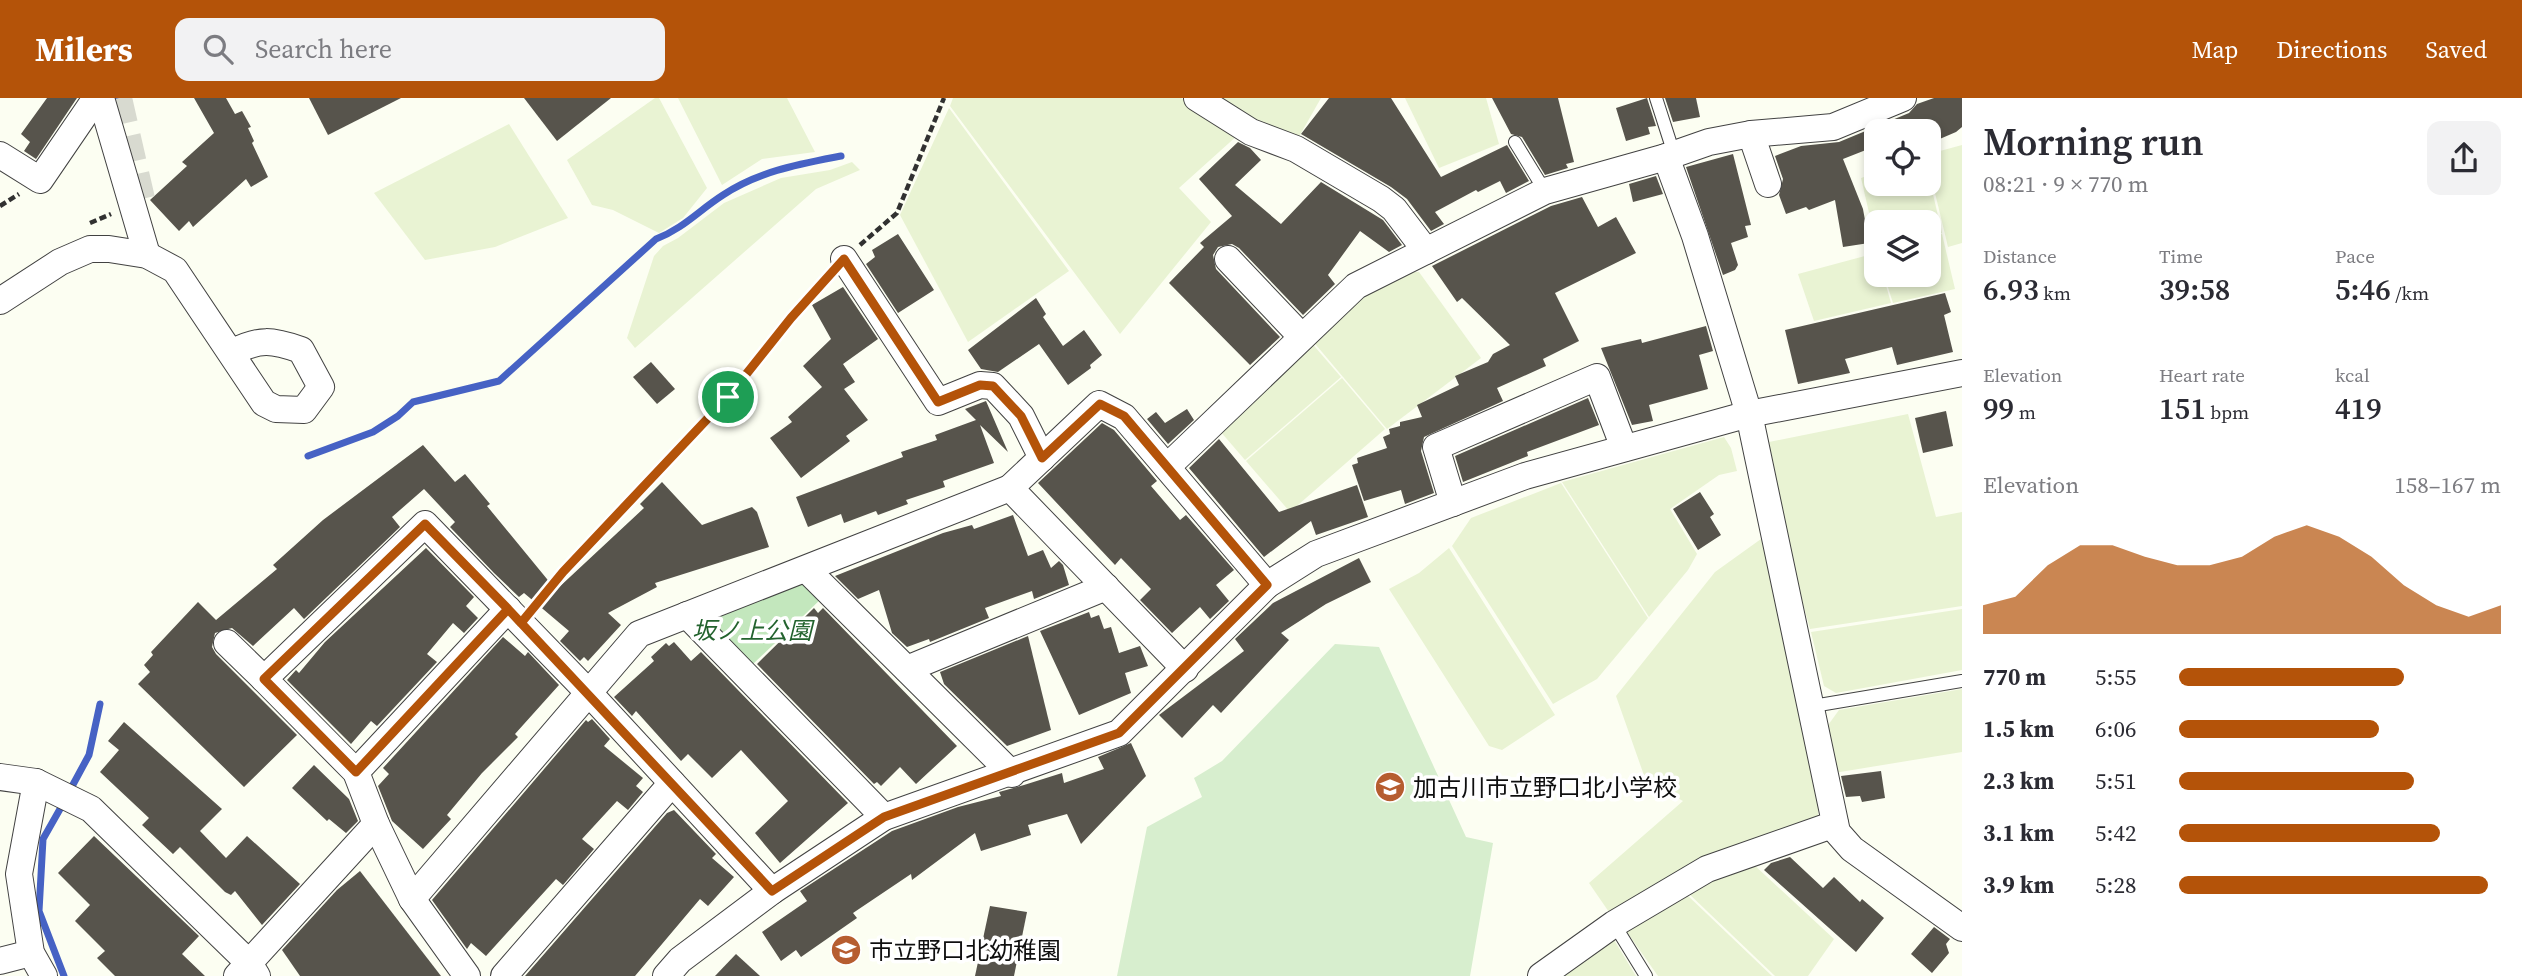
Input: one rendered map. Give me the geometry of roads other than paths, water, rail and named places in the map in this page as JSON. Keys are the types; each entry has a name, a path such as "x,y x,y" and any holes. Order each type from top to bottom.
{"street":[{"path":"0,155 40,180 99,98"},
{"path":"99,98 114,182 147,255"},
{"path":"1197,98 1251,132 1296,149 1381,199 1394,209 1426,251"},
{"path":"1167,467 1356,286 1545,191 1670,156 1709,142 1751,134 1833,127 1903,98"},
{"path":"1751,134 1769,184"},
{"path":"1670,156 1749,414 1813,706 1835,824 1841,840 1962,928"},
{"path":"0,301 60,262 90,249 147,255 175,270 231,353"},
{"path":"844,259 938,402 980,385 993,386 1021,416 1042,458"},
{"path":"1228,260 1301,336"},
{"path":"666,976 680,960 772,891 884,817 1012,774 1119,733 1267,585 1316,554 1525,476 1624,448 1749,414 1962,373"},
{"path":"1453,503 1436,447 1597,377 1624,448"},
{"path":"412,900 639,634 1010,488 1100,404 1124,416 1267,585"},
{"path":"1010,488 1185,669"},
{"path":"264,679 425,524 589,693 772,891"},
{"path":"807,570 1012,774"},
{"path":"907,669 1106,587"},
{"path":"687,615 884,817"},
{"path":"356,772 515,616"},
{"path":"227,643 356,772 376,824 412,900 467,976"},
{"path":"0,777 36,782 91,809 248,972 376,824"},
{"path":"36,782 19,874 31,953 44,976"},
{"path":"504,976 672,783"},
{"path":"1541,976 1614,924 1707,869 1835,824"},
{"path":"0,961 31,953"}],"lane":[{"path":"1656,98 1670,156"},
{"path":"1515,142 1545,191"},
{"path":"1813,706 1962,681"},
{"path":"1614,924 1646,976"}],"waterway":[{"path":"117,98 117,117 117,98"},
{"path":"308,456 373,432 398,416 413,402 499,381 656,239 675,230 723,195 751,180 780,170 841,156"},
{"path":"69,792 89,755 100,704"},
{"path":"64,802 43,839 39,911 64,976"}],"tunnel":[{"path":"119,98 142,199"}],"place":[{"name":"加古川市立野口北小学校","path":"1390,787"},
{"name":"市立野口北幼稚園","path":"846,950"}],"park label":[{"name":"坂ノ上公園","path":"752,630"}]}
